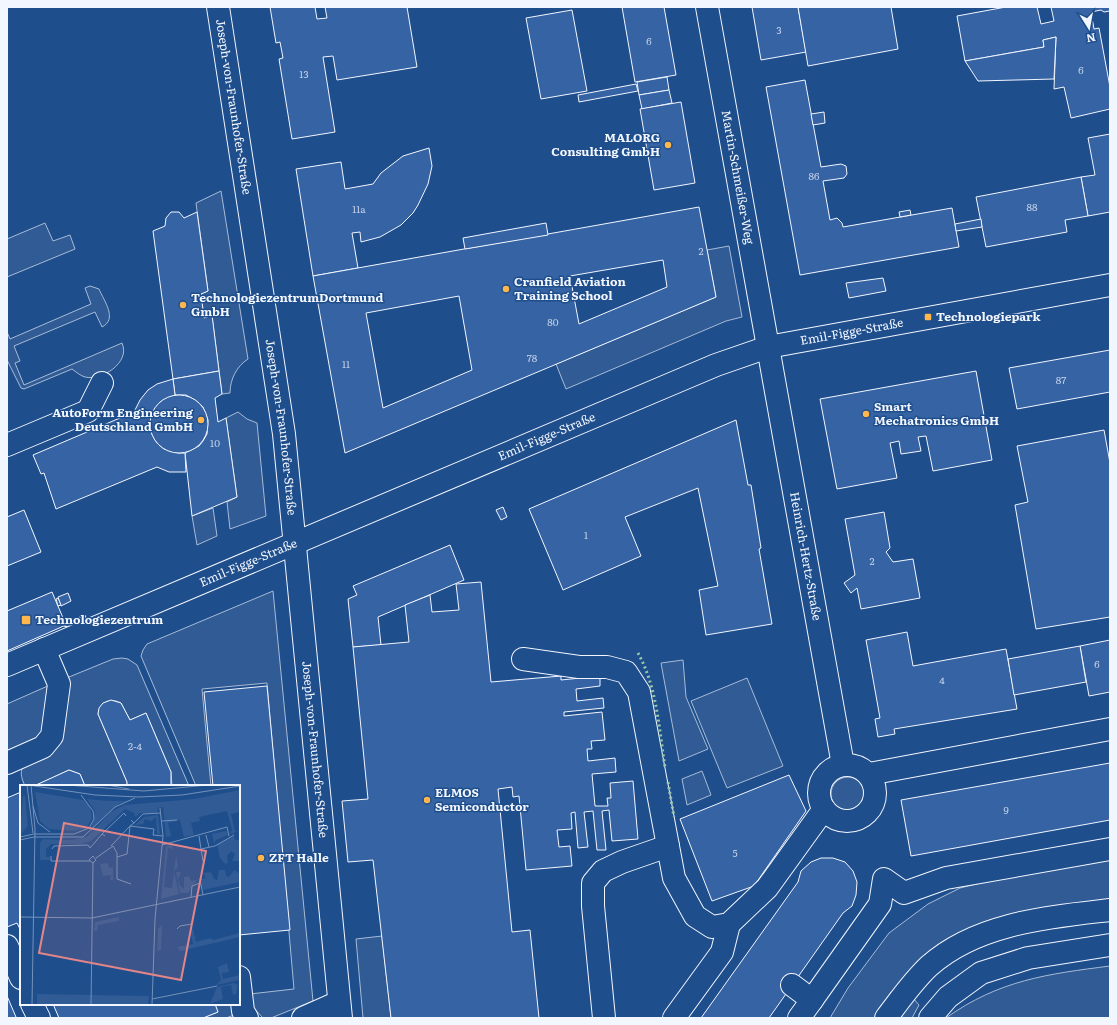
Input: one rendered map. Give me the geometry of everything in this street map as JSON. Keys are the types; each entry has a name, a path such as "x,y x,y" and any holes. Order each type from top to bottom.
{"main road":[{"name":"Joseph-von-Fraunhofer-Straße","path":"218,7 284,434 340,1010"},
{"name":"Martin-Schmeißer-Weg","path":"707,7 768,347"},
{"name":"Emil-Figge-Straße","path":"7,665 716,365 768,347 1110,285"},
{"name":"Heinrich-Hertz-Straße","path":"768,347 843,765"},
{"path":"7,445 88,411 102,383"},
{"path":"7,763 43,747 52,736 59,684 44,649"},
{"path":"523,660 579,667 607,668 626,672 639,692 674,878 695,916 712,927 729,924"},
{"path":"869,774 1110,729"},
{"path":"843,765 854,765 869,774 875,785 876,794 873,815 850,821 840,820 831,816 824,809 819,793 821,783 826,775 833,769 843,765"},
{"path":"674,1018 722,952 729,924 767,888 824,809"},
{"path":"604,1018 593,906 593,884 603,871 622,862 668,846"},
{"path":"799,1018 880,904 884,879 904,893 946,878 1110,849"},
{"path":"886,1018 909,988 930,966 952,950 976,937 1008,927 1040,920 1110,910"},
{"path":"930,1018 948,997 981,973 1028,958 1110,945"},
{"path":"7,946 20,976"},
{"path":"240,984 244,1011 247,1018"},
{"path":"792,985 812,1000"},
{"path":"32,1005 38,1018"},
{"path":"303,1018 340,1010"}],"shaded area":[{"path":"221,191 248,359 237,369 231,383 230,393 222,394 212,316 204,318 201,294 208,291 196,203"},
{"path":"45,223 53,241 70,235 75,249 7,277 7,239"},
{"path":"729,246 742,317 726,321 566,389 556,364 716,297 707,250"},
{"path":"90,286 99,289 106,304 109,315 107,324 102,327 95,312 14,346 20,361 15,363 24,385 122,343 124,350 118,364 106,373 92,378 80,375 72,369 24,389 21,388 7,360 7,332 10,339 91,304 85,288"},
{"path":"238,412 247,419 257,423 266,516 230,529 227,502 237,497 226,418"},
{"path":"213,508 217,536 197,545 192,516"},
{"path":"273,591 313,1001 271,1018 263,1018 251,1005 250,994 294,989 267,683 202,689 211,785 196,785 141,656 147,644"},
{"path":"113,659 128,659 137,665 189,785 172,785 171,772 146,713 130,720 121,703 113,700 103,704 98,714 127,785 85,785 80,774 69,770 36,785 25,785 21,773 23,766 33,756 66,680 69,677"},
{"path":"683,660 686,697 708,749 679,761 661,663"},
{"path":"747,678 783,766 727,788 691,701"},
{"path":"50,685 46,736 7,753 7,704"},
{"path":"702,771 711,795 687,805 682,779"},
{"path":"845,777 851,777 855,778 862,784 865,794 864,801 858,808 851,811 845,811 841,810 834,804 831,797 831,791 832,787 838,780"},
{"path":"1110,858 1110,901 928,955 891,992 874,1018 830,1018 848,988 889,933 928,904 960,888 1035,870"},
{"path":"382,936 391,1018 363,1018 356,939"},
{"path":"1110,966 1110,1018 946,1018 985,995 1005,987 1045,976"},
{"path":"913,998 919,1005 912,1018 901,1018"},
{"path":"215,1005 233,1005 234,1015 226,1018 203,1018 218,1012"}],"building":[{"path":"270,7 315,7 317,19 327,18 325,7 407,7 417,67 337,80 333,56 323,57 335,132 292,139 279,59 283,58 280,42 276,43"},
{"path":"622,7 664,7 676,75 635,82"},
{"path":"752,7 798,7 806,52 761,60"},
{"path":"798,7 891,7 898,49 808,66"},
{"path":"1006,7 1037,7 1041,24 1054,21 1051,7 1110,7 1110,11 1104,12 1101,10 1091,12 1094,29 1099,28 1110,87 1110,109 1071,118 1064,87 1054,89 1056,37 1043,40 1044,47 965,61 957,16"},
{"path":"572,10 587,91 541,99 526,18"},
{"path":"1056,37 1054,79 978,81 965,61 1044,47 1043,40"},
{"path":"667,77 669,90 639,95 637,82"},
{"path":"805,80 821,167 841,164 846,166 847,174 844,178 823,181 830,220 837,218 842,223 843,227 952,208 959,247 800,275 766,87"},
{"path":"636,84 638,91 579,102 578,95"},
{"path":"669,90 672,103 642,109 639,95"},
{"path":"681,102 695,183 654,190 640,109"},
{"path":"824,112 825,123 813,125 811,114"},
{"path":"1110,134 1110,212 1088,216 1081,177 1095,175 1088,138"},
{"path":"429,148 432,166 428,184 413,213 401,225 380,237 361,242 360,232 352,233 358,268 313,276 296,169 341,162 345,189 373,184 381,173 403,156"},
{"path":"1081,177 1088,216 1065,220 1067,232 986,247 976,197"},
{"path":"699,207 716,297 345,453 313,276","holes":["663,260 667,287 579,324 570,276","459,296 472,370 383,408 366,313"]},
{"path":"910,210 911,215 900,217 899,212"},
{"name":"TechnologiezentrumDortmund GmbH","path":"171,212 179,212 184,218 197,212 208,291 201,294 204,318 212,315 219,371 173,379 153,231 165,226 166,218"},
{"path":"981,219 982,227 956,231 955,224"},
{"path":"546,223 548,235 465,249 463,238"},
{"path":"883,278 886,291 849,298 846,283"},
{"path":"1110,350 1110,392 1017,409 1009,368"},
{"path":"219,371 222,394 215,398 218,422 226,418 237,497 192,516 185,453 199,446 203,441 207,434 208,420 203,407 195,400 186,395 175,395 173,379"},
{"path":"976,371 992,460 933,471 926,436 918,437 921,451 901,454 899,441 890,443 897,478 837,489 820,399"},
{"path":"173,379 175,395 160,402 151,415 150,424 152,434 157,443 164,449 178,453 185,453 186,472 169,472 157,467 56,509 44,473 41,474 33,455 134,412 140,400 148,390 157,384"},
{"path":"179,395 190,397 200,403 206,413 208,424 206,435 200,445 190,451 179,453 168,451 158,445 152,435 150,424 152,413 158,403 168,397"},
{"path":"736,420 748,485 751,485 761,548 759,549 772,624 706,635 699,590 718,586 698,488 625,517 641,556 563,590 529,509"},
{"path":"1104,430 1110,463 1110,617 1036,629 1015,505 1028,502 1017,446"},
{"path":"503,507 507,517 501,520 496,510"},
{"path":"24,510 41,552 7,566 7,517"},
{"path":"884,512 890,548 886,552 893,562 913,559 920,598 861,609 857,588 851,593 844,583 855,575 845,519"},
{"path":"450,545 464,580 378,617 381,645 353,647 348,599 357,595 353,586"},
{"name":"ELMOS Semiconductor","path":"481,582 491,682 561,676 561,680 600,676 600,686 576,689 577,701 603,698 604,708 564,712 564,716 602,712 605,740 591,741 592,749 587,749 588,761 615,758 616,772 592,774 595,806 608,806 607,798 611,798 610,783 633,781 638,839 612,841 609,810 602,811 606,850 597,850 593,811 584,812 588,847 578,848 575,812 571,813 572,829 557,830 559,847 570,846 572,866 526,870 519,796 513,797 512,787 498,789 512,932 530,930 539,1018 391,1018 373,860 348,862 342,801 368,799 353,647 409,642 405,605 430,595 432,612 459,610 456,584"},
{"path":"52,592 66,625 7,651 7,611"},
{"path":"68,593 71,601 61,606 58,597"},
{"path":"58,598 61,605 58,606 56,599"},
{"path":"907,632 913,666 1006,649 1017,709 894,729 895,734 878,737 875,719 880,718 866,640"},
{"path":"1110,640 1110,692 1089,696 1080,646"},
{"path":"1080,646 1086,682 1014,695 1008,659"},
{"name":"ZFT Halle","path":"267,686 290,930 240,935 240,785 213,785 204,692"},
{"path":"111,700 121,703 130,720 146,713 171,772 171,785 127,785 98,714 99,708 103,703"},
{"path":"1110,763 1110,820 911,856 901,800"},
{"path":"69,770 80,774 85,785 36,785"},
{"path":"789,775 806,811 754,886 712,901 680,819"},
{"path":"20,792 20,929 17,923 7,927 7,798"},
{"path":"821,858 833,858 845,862 853,871 857,882 856,895 852,906 843,913 769,1018 701,1018 798,882 801,871 811,862"},
{"path":"7,996 16,1017 14,1018 7,1018"},
{"path":"53,1005 215,1005 218,1012 203,1018 59,1018"}],"railway":[{"path":"66,625 84,617"}],"hedge":[{"path":"638,653 653,694 659,723 665,767"},
{"path":"668,782 674,817"}],"place":[{"name":"MALORG Consulting GmbH","path":"668,145"},
{"name":"Cranfield Aviation Training School","path":"506,289"},
{"name":"TechnologiezentrumDortmund GmbH","path":"183,305"},
{"name":"Technologiepark","path":"928,317"},
{"name":"Smart Mechatronics GmbH","path":"866,414"},
{"name":"AutoForm Engineering Deutschland GmbH","path":"201,420"},
{"name":"Technologiezentrum","path":"26,620"},
{"name":"ELMOS Semiconductor","path":"427,800"},
{"name":"ZFT Halle","path":"261,858"}]}
